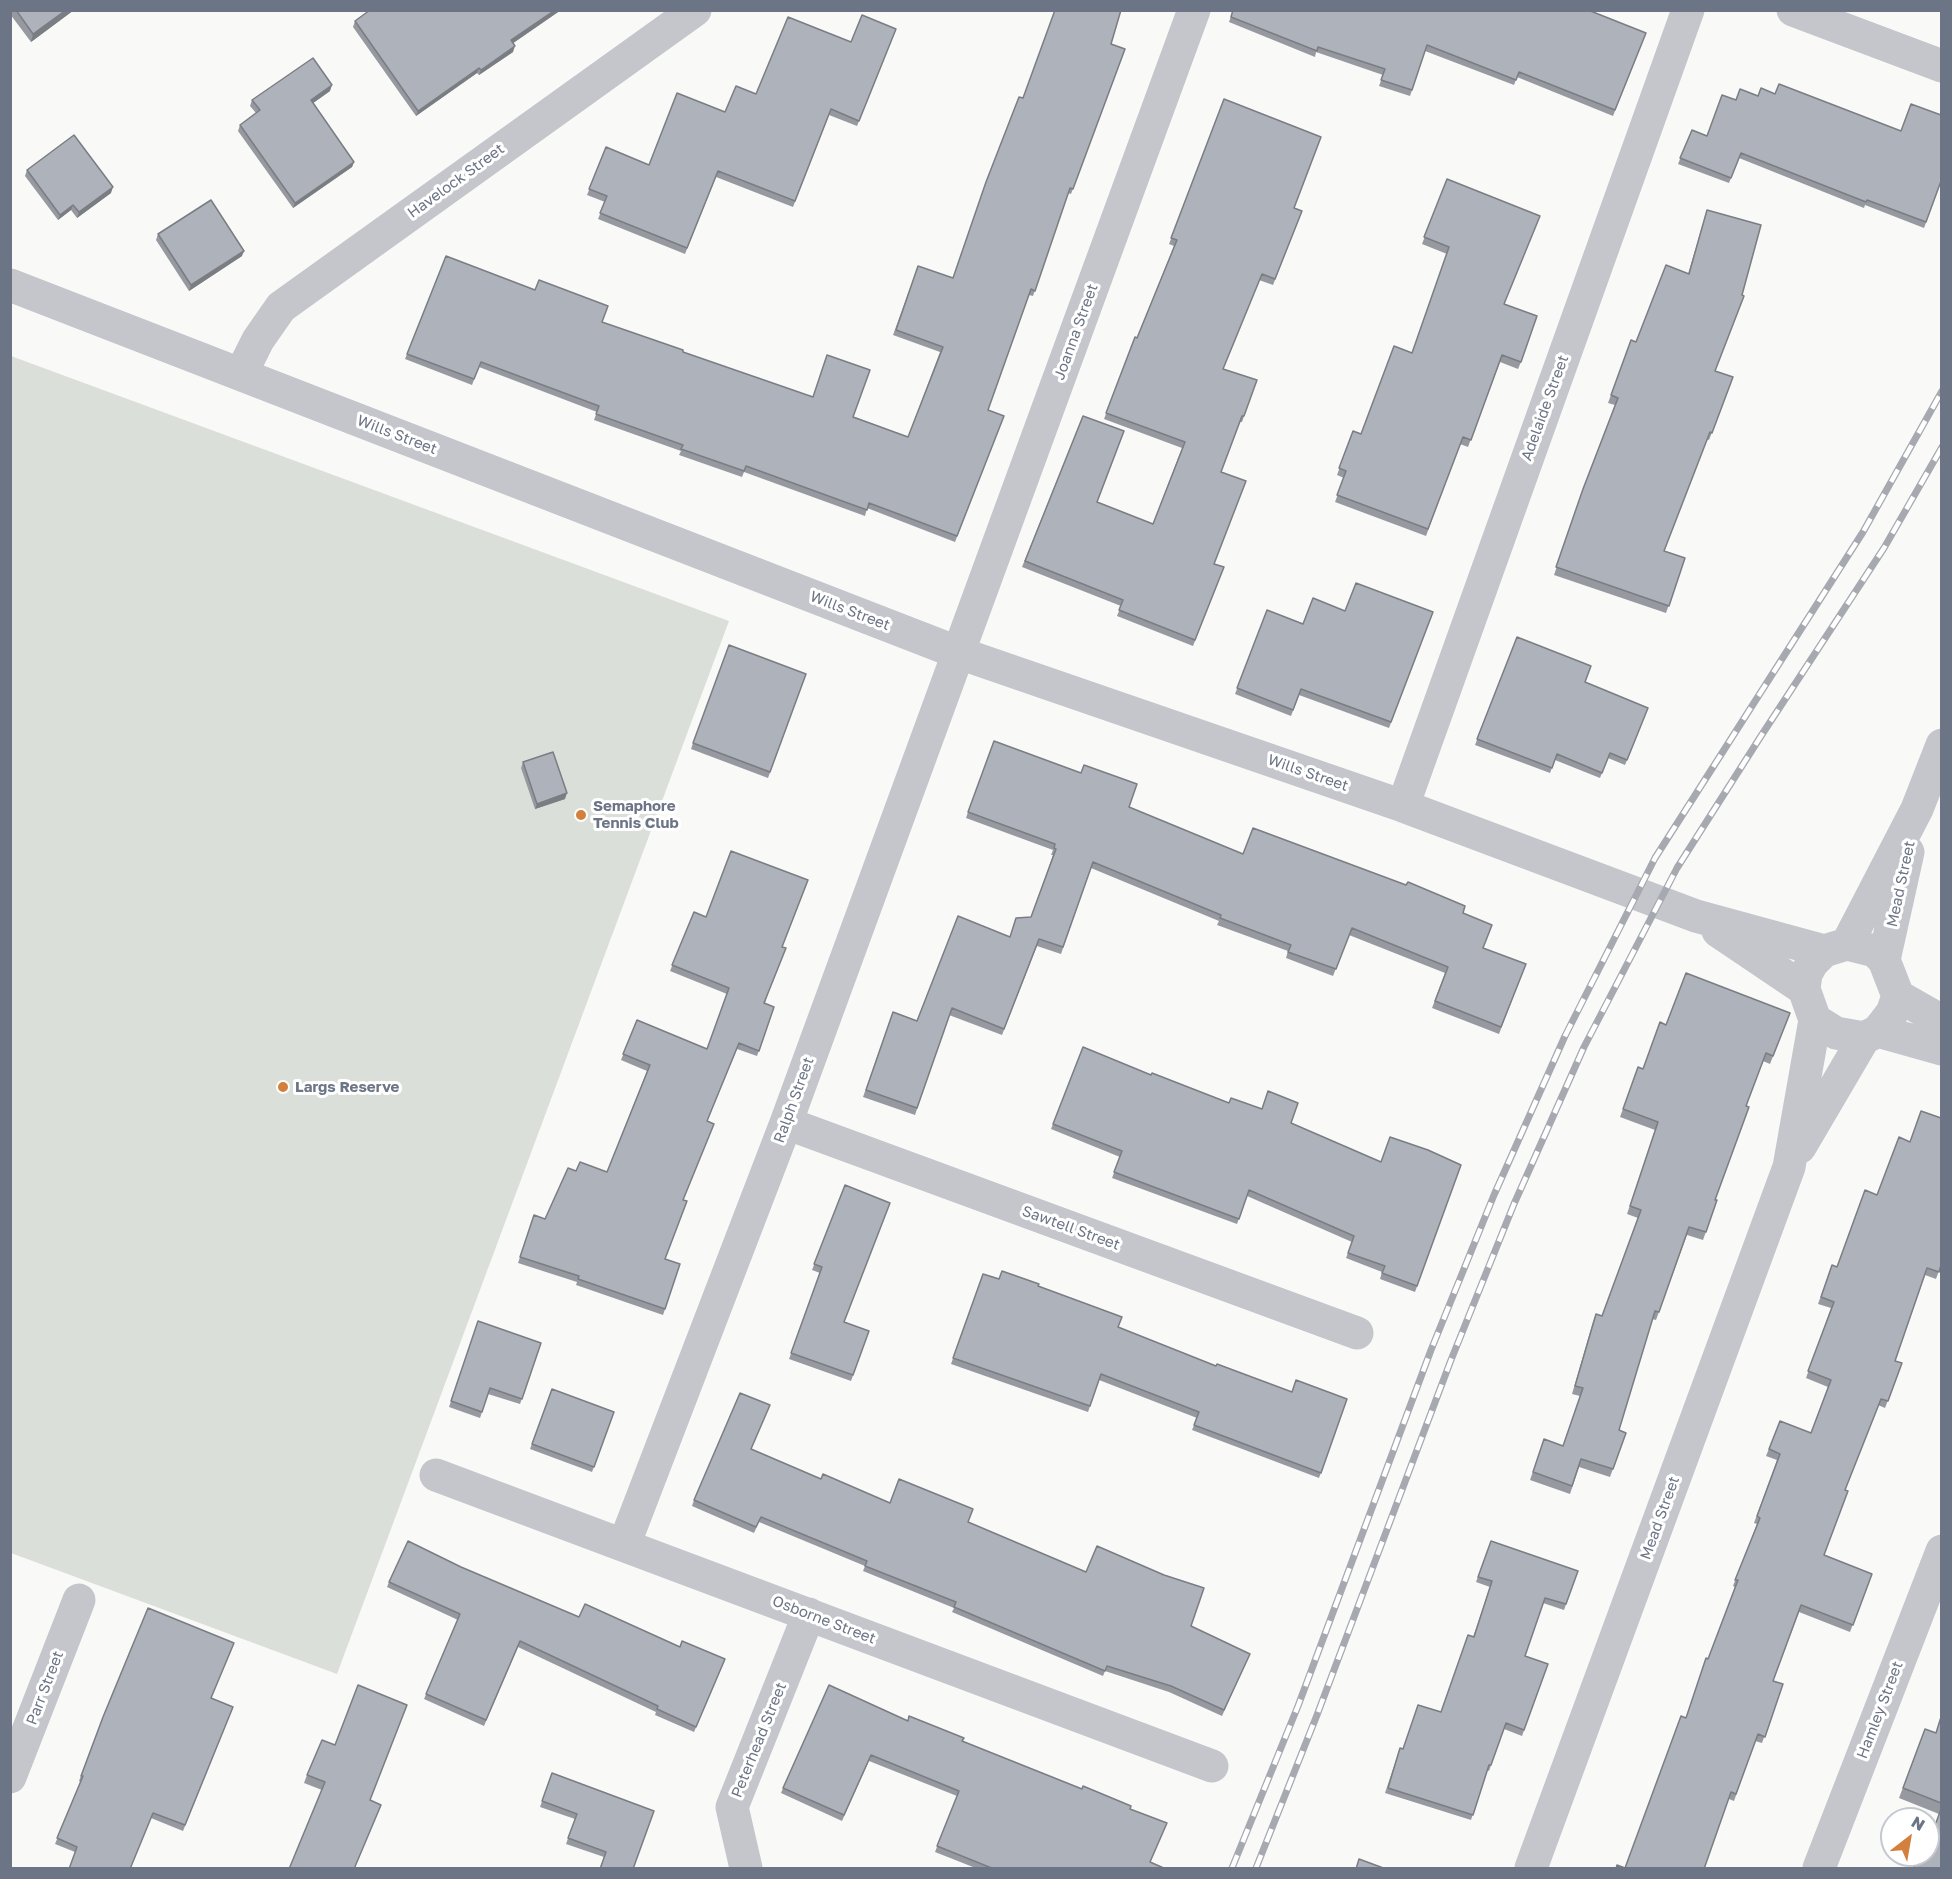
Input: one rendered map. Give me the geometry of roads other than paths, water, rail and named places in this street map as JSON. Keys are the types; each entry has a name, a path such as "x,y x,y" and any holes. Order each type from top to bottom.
{"street":[{"name":"Havelock Street","path":"241,374 258,340 281,307 695,10"},
{"name":"Joanna Street","path":"959,653 1194,10"},
{"name":"Adelaide Street","path":"1403,806 1688,10"},
{"path":"1793,10 1941,66"},
{"name":"Wills Street","path":"10,285 959,653 1403,806 1696,916 1835,947"},
{"name":"Ralph Street","path":"624,1545 786,1123 959,653"},
{"name":"Mead Street","path":"1884,960 1917,809 1941,746"},
{"name":"Mead Street","path":"1835,947 1917,809"},
{"name":"Wills Street","path":"1696,916 1804,989"},
{"path":"1941,1021 1898,996 1884,960 1875,951 1835,947 1812,963 1806,974 1804,989 1815,1020 1836,1033 1871,1034 1941,1048"},
{"path":"1871,1034 1892,1012 1898,996"},
{"name":"Mead Street","path":"1531,1869 1789,1167 1815,1020"},
{"name":"Mead Street","path":"1789,1167 1871,1034"},
{"name":"Sawtell Street","path":"786,1123 1357,1333"},
{"name":"Osborne Street","path":"436,1475 1212,1766"},
{"name":"Hamley Street","path":"1819,1869 1941,1551"},
{"name":"Parr Street","path":"10,1777 79,1600"},
{"name":"Peterhead Street","path":"746,1869 732,1807 808,1614"}],"railway":[{"path":"1232,1868 1298,1706 1431,1350 1494,1195 1565,1036 1655,858 1863,532 1942,391"},
{"path":"1256,1868 1317,1715 1451,1360 1514,1204 1584,1047 1677,868 1884,548 1942,447"}],"place":[{"name":"Semaphore Tennis Club","path":"581,815"},
{"name":"Largs Reserve","path":"283,1087"}]}
